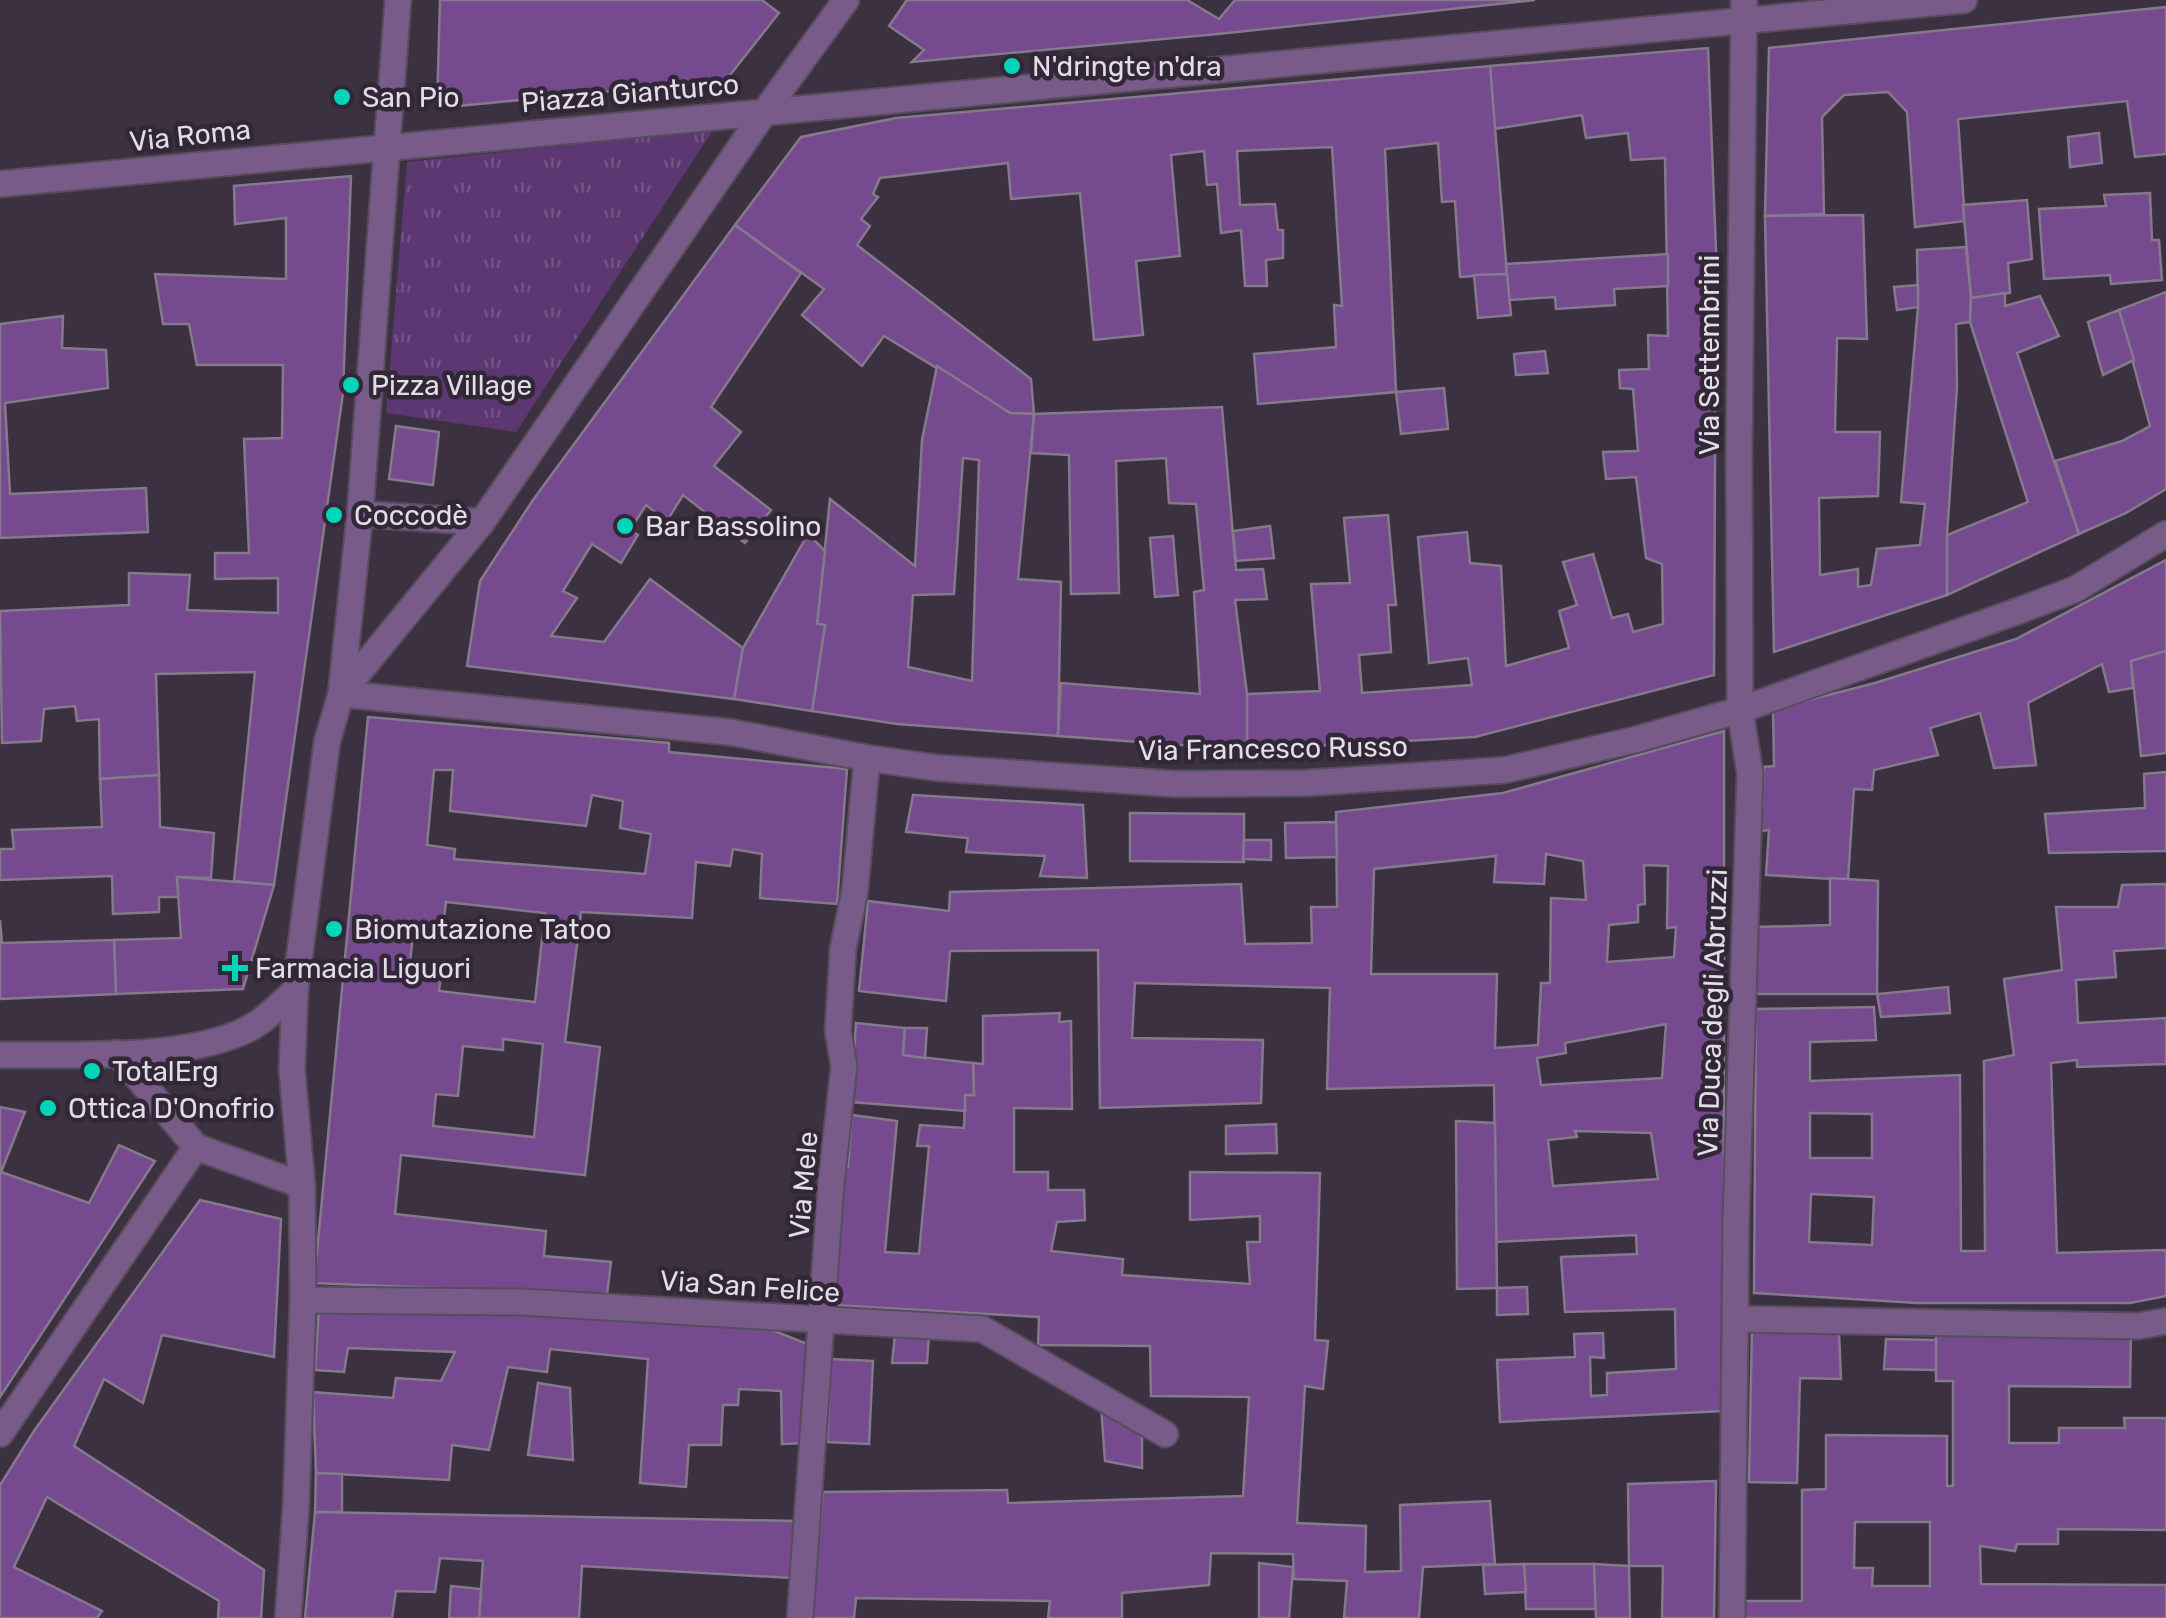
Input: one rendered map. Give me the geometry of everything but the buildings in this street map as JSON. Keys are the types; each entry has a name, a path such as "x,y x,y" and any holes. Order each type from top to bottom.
{"street":[{"path":"288,1618 302,1300 302,1184 292,1070 294,991 327,742 341,694 360,514 398,0"},
{"path":"766,110 846,0"},
{"path":"766,110 1743,11 1964,0"},
{"name":"Via Settembrini","path":"1740,710 1743,11"},
{"name":"Piazza Gianturco","path":"387,146 766,110"},
{"name":"Piazza Gianturco","path":"341,694 482,522 766,110"},
{"name":"Via Roma","path":"0,184 387,146"},
{"path":"360,514 482,522"},
{"name":"Via Francesco Russo","path":"341,694 729,732 938,768 1176,784 1306,783 1505,770 1740,710 2076,590 2166,534"},
{"name":"Via Duca degli Abruzzi","path":"1732,1618 1735,1318 1750,773 1740,710"},
{"name":"Via Mele","path":"800,1618 831,1184 844,1066 838,1031 844,950 855,890 867,758"},
{"path":"0,1054 117,1053 210,1044 250,1029 294,991"},
{"path":"117,1053 196,1147 302,1184"},
{"path":"0,1434 196,1147"},
{"name":"Via San Felice","path":"302,1300 540,1303 982,1329 1165,1434"},
{"path":"1735,1318 2140,1326 2166,1321"}],"green space":[{"path":"713,130 516,432 386,413 407,162"}],"place":[{"name":"N'dringte n'dra","path":"1012,66"},
{"name":"San Pio","path":"342,97"},
{"name":"Pizza Village","path":"351,385"},
{"name":"Coccodè","path":"334,515"},
{"name":"Bar Bassolino","path":"625,526"},
{"name":"Biomutazione Tatoo","path":"334,929"},
{"name":"Farmacia Liguori","path":"235,968"},
{"name":"TotalErg","path":"92,1071"},
{"name":"Ottica D'Onofrio","path":"48,1108"}]}
